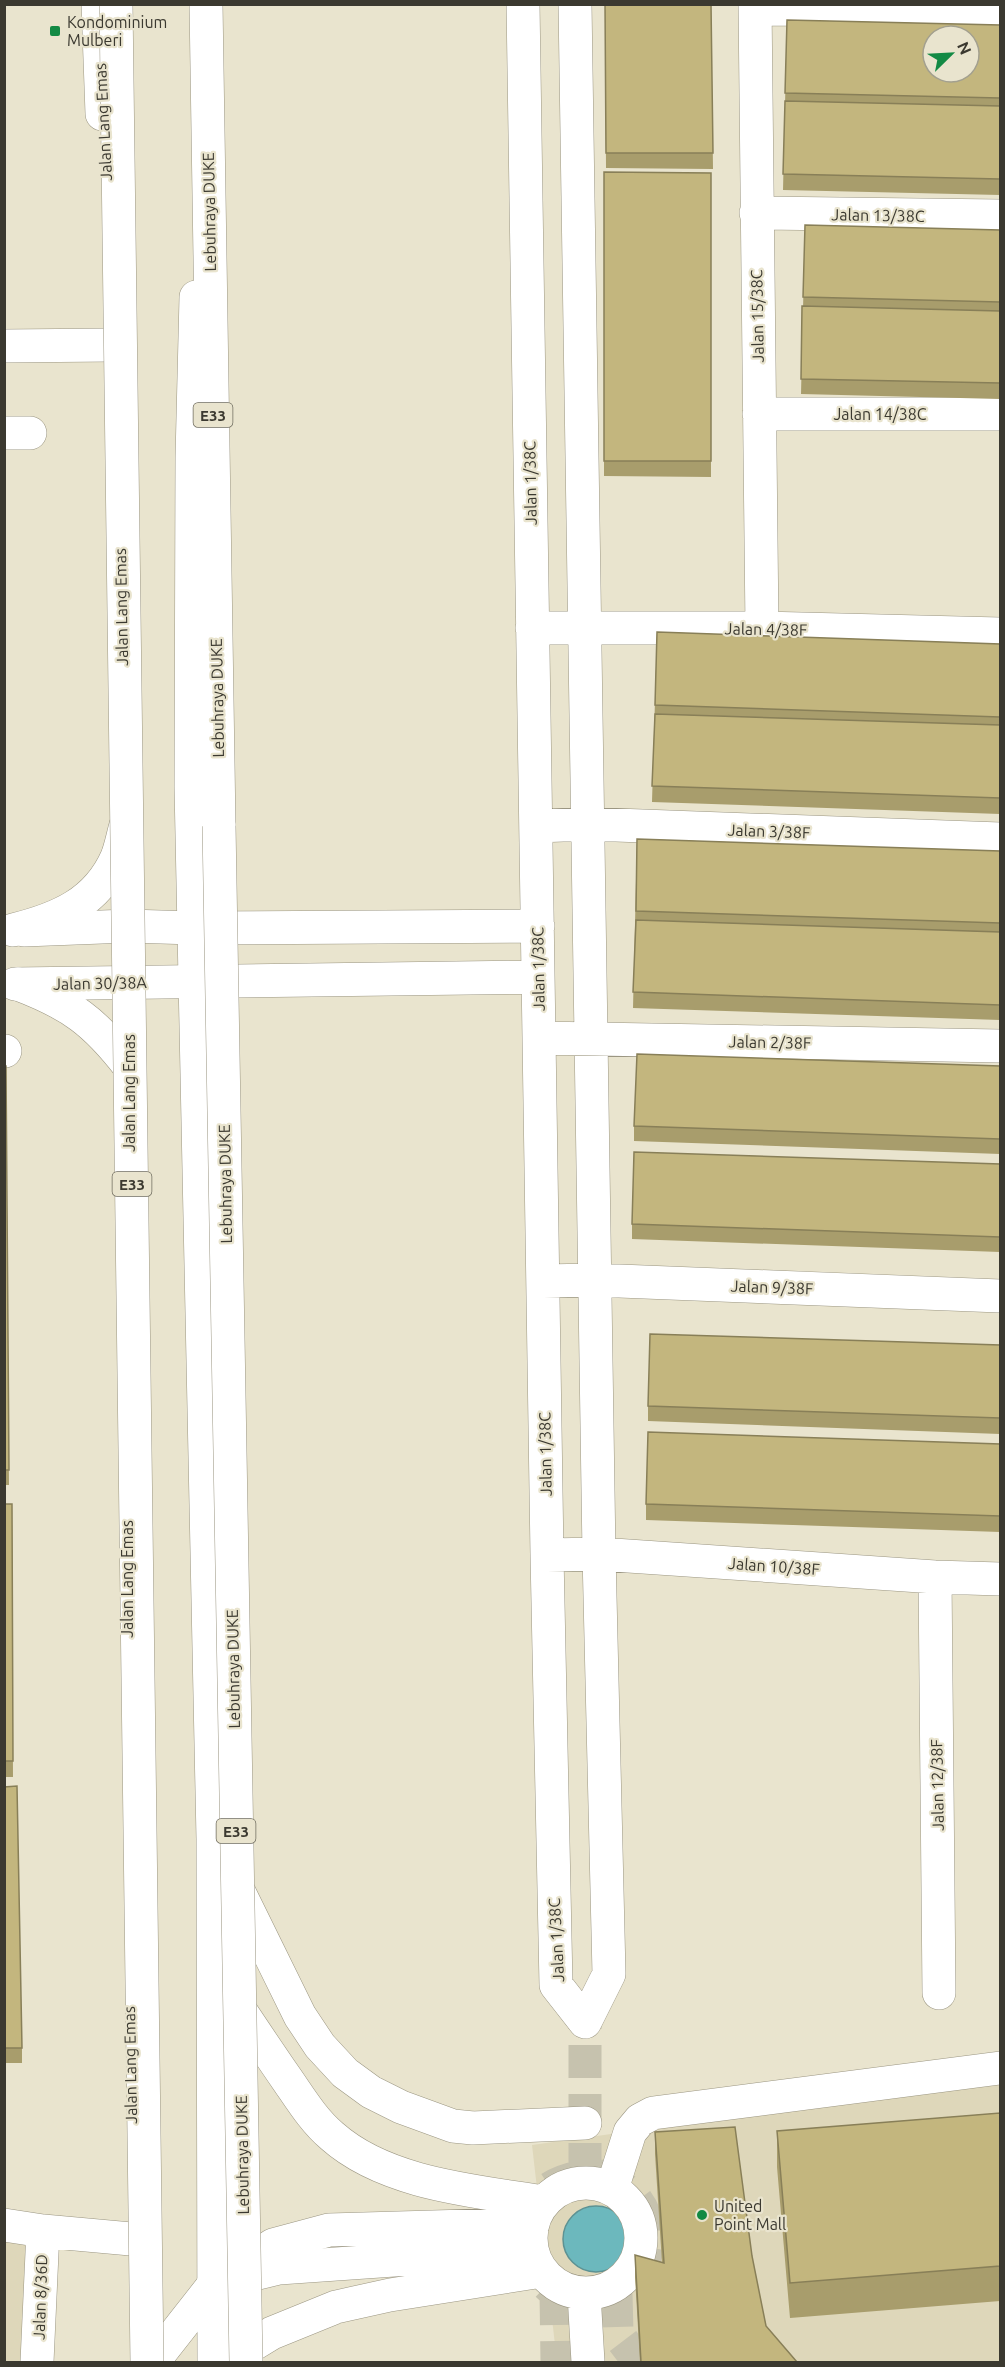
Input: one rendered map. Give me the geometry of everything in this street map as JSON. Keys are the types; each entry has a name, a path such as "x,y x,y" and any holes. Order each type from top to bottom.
{"main road":[{"name":"Jalan Lang Emas","path":"98,4 117,443 129,982 127,1787 133,2362"},
{"name":"E33","path":"116,4 147,2362"},
{"path":"205,4 192,469 191,787 213,1839 214,2362"},
{"name":"Lebuhraya DUKE","path":"205,4 246,2362"},
{"name":"Jalan 1/38C","path":"523,4 547,1555 556,1985 585,2022 609,1974 594,1280 575,4"},
{"path":"755,7 1000,9"},
{"name":"Jalan 15/38C","path":"755,7 762,628"},
{"name":"Jalan 13/38C","path":"756,213 1000,216"},
{"path":"4,346 112,345"},
{"name":"Jalan 14/38C","path":"759,414 1000,414"},
{"name":"Jalan 4/38F","path":"532,628 762,628 1000,634"},
{"path":"9,931 46,922 76,908 100,885 117,857 126,824"},
{"name":"Jalan 3/38F","path":"537,826 589,824 1000,839"},
{"path":"9,931 128,926 194,928 538,926"},
{"name":"Jalan 30/38A","path":"11,983 538,977"},
{"path":"11,983 51,996 81,1014 108,1038 129,1066"},
{"name":"Jalan 2/38F","path":"540,1038 1000,1046"},
{"name":"Jalan 9/38F","path":"543,1281 594,1280 1000,1296"},
{"name":"Jalan 10/38F","path":"547,1555 599,1554 934,1576 1000,1578"},
{"name":"Jalan 12/38F","path":"934,1576 939,1993"},
{"path":"213,1839 300,2016 320,2046 345,2073 371,2092 401,2107 453,2126 473,2128 585,2123"},
{"path":"214,1972 310,2112 331,2135 351,2150 378,2163 447,2187 536,2237 554,2283 568,2291 585,2294 603,2292 620,2283 632,2270 640,2253 641,2234 637,2216 627,2200 612,2189 594,2183 576,2184 558,2190 536,2237 390,2295 336,2307 272,2333 223,2362"},
{"path":"612,2189 630,2132 640,2120 653,2113 1000,2068"},
{"path":"4,2225 131,2239"},
{"name":"Jalan 8/36D","path":"37,2362 43,2231"},
{"path":"153,2362 215,2283 279,2268 536,2237"},
{"path":"585,2294 588,2362"}],"shaded area":[{"path":"1000,2080 1000,2362 557,2362 532,2145"},
{"path":"4,2240 28,2244 23,2362 5,2362"}],"water":[{"path":"589,2206 603,2206 615,2211 624,2220 629,2239 627,2252 620,2263 603,2272 589,2272 577,2267 568,2258 563,2246 563,2232 568,2220 577,2211"}],"building":[{"path":"605,4 711,4 713,153 606,153"},
{"path":"787,20 957,24 921,24 921,84 981,84 981,25 1000,25 1000,98 785,93"},
{"path":"785,101 1000,106 1000,179 783,174"},
{"path":"604,172 711,173 711,461 604,461"},
{"path":"805,225 1000,230 1000,302 803,297"},
{"path":"802,306 1000,311 1000,383 801,379"},
{"path":"657,632 1000,644 1000,717 655,705"},
{"path":"655,714 1000,725 1000,798 652,786"},
{"path":"637,839 1000,851 1000,923 636,911"},
{"path":"636,920 1000,932 1000,1005 633,992"},
{"path":"637,1054 1000,1066 1000,1139 634,1126"},
{"path":"4,1066 6,1066 9,1470 4,1470"},
{"path":"634,1152 1000,1164 1000,1237 632,1224"},
{"path":"650,1334 1000,1345 1000,1418 648,1406"},
{"path":"648,1432 1000,1444 1000,1516 646,1504"},
{"path":"4,1504 12,1504 13,1761 4,1761"},
{"path":"17,1786 22,2048 4,2048 4,1787"},
{"path":"1000,2113 1000,2266 790,2283 777,2131"},
{"name":"United Point Mall","path":"735,2127 752,2256 766,2326 797,2362 641,2362 635,2255 664,2263 655,2132"}],"tunnel":[{"path":"585,2022 585,2176"},
{"path":"596,2175 620,2186 632,2195 643,2210 648,2227 648,2245 635,2276 623,2289 607,2297 589,2300 575,2299 554,2291 533,2267 523,2251 525,2226 532,2207 546,2191 564,2181 596,2175"},
{"path":"556,2292 557,2362"},
{"path":"616,2294 617,2333 639,2362"}],"place":[{"name":"Kondominium Mulberi","path":"55,31"},
{"name":"United Point Mall","path":"702,2215"}]}
